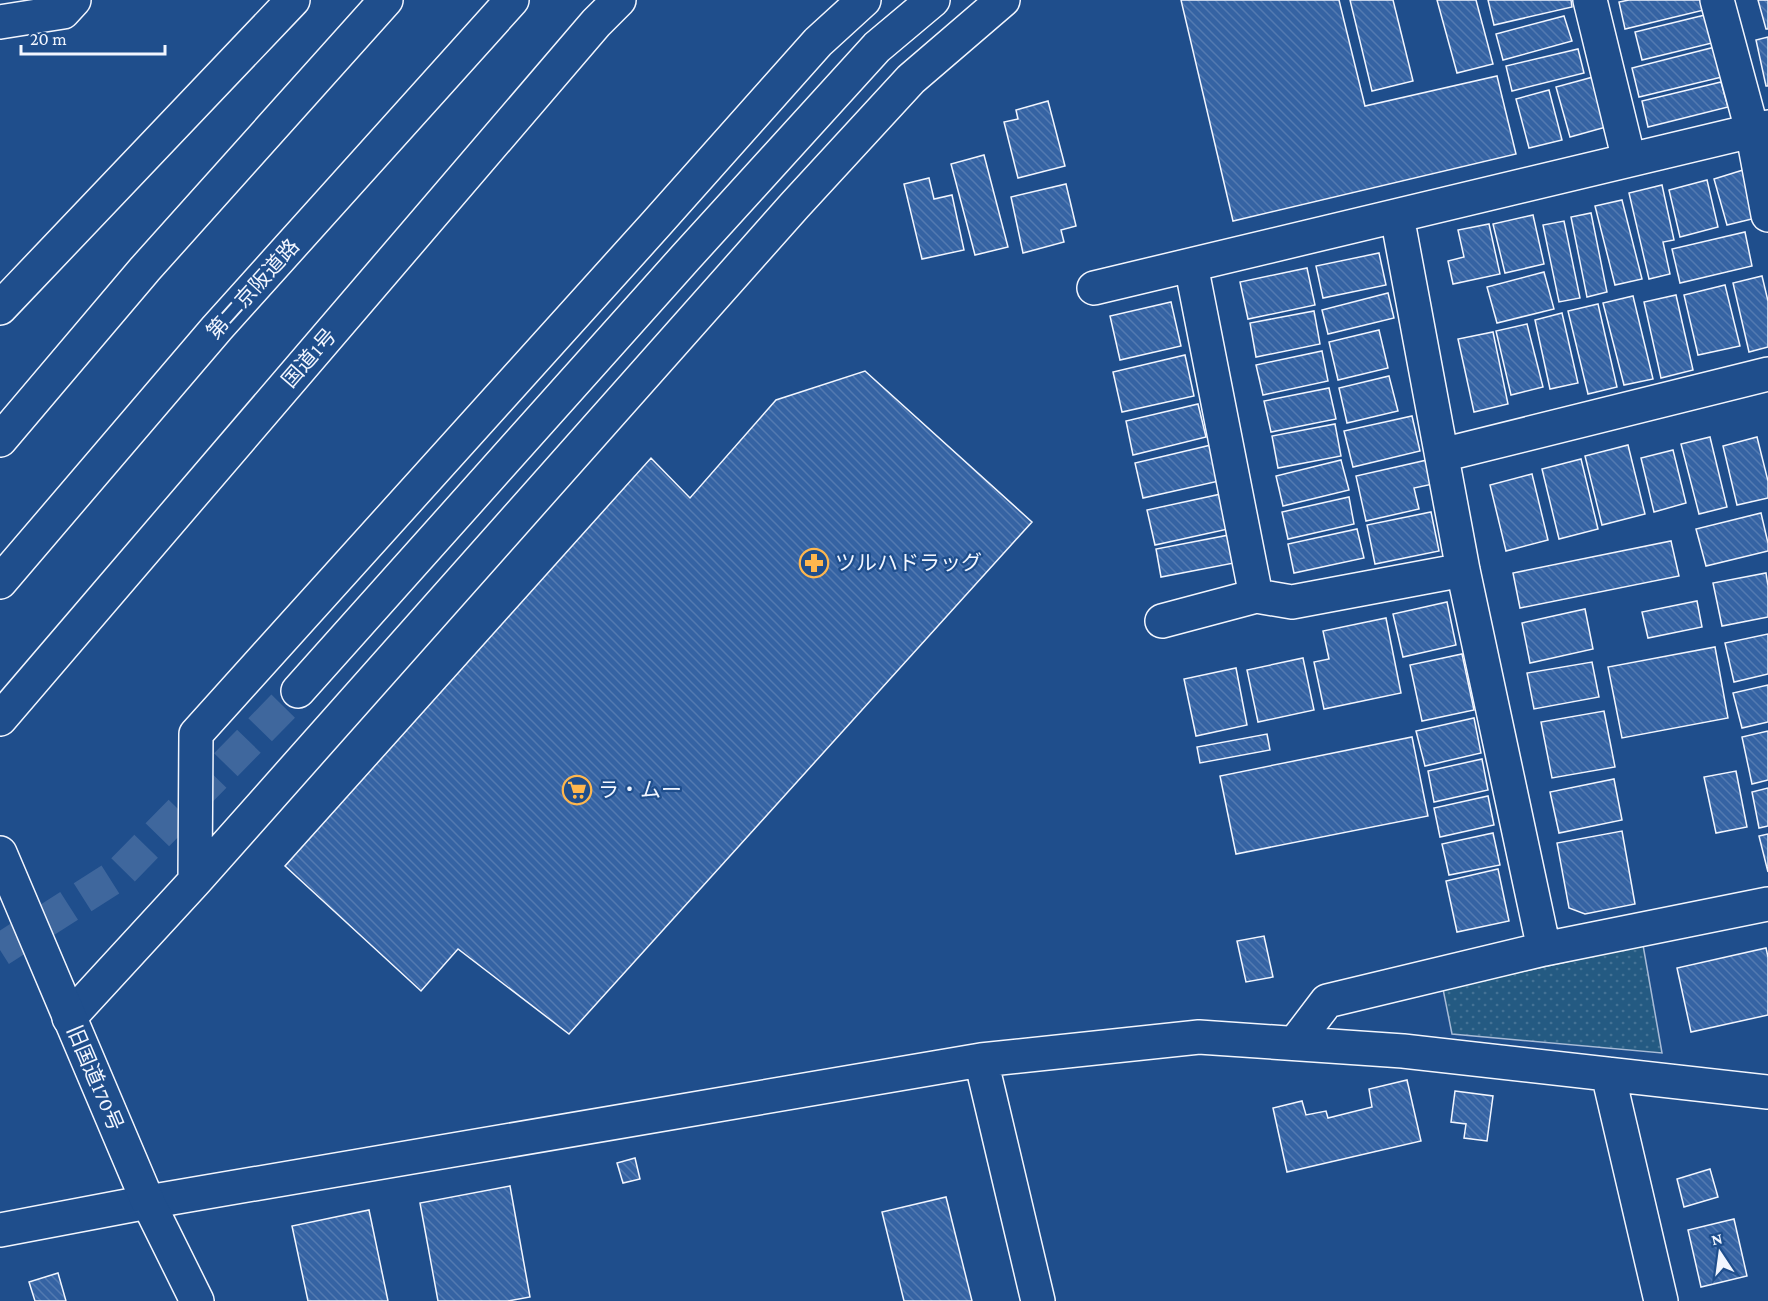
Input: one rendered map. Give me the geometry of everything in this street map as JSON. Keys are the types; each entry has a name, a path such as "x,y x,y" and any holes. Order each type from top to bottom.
{"main road":[{"path":"0,22 63,12 74,0"},
{"path":"0,308 293,0"},
{"path":"0,440 145,269 386,0"},
{"name":"第二京阪道路","path":"0,582 217,328 512,0"},
{"name":"国道1号","path":"0,719 596,23 620,0"},
{"path":"596,23 627,0"},
{"path":"195,881 196,734 818,42 864,0"},
{"path":"298,692 686,256 877,47 933,0"},
{"path":"69,1018 195,881 795,205 912,79 1003,0"},
{"path":"1590,0 1629,160"},
{"path":"1717,0 1760,128 1768,215"},
{"path":"1094,288 1760,128"},
{"path":"1397,216 1463,570 1544,950"},
{"path":"1191,265 1256,596"},
{"path":"1442,455 1768,374"},
{"path":"1162,621 1256,596 1292,602 1463,570"},
{"name":"旧国道170号","path":"0,853 148,1203 197,1301"},
{"path":"1295,1043 1327,1001 1544,950 1768,904"},
{"path":"0,1230 981,1060 1199,1037 1403,1051 1768,1092"},
{"path":"981,1060 1038,1301"},
{"path":"1608,1074 1661,1301"}],"shaded area":[{"path":"1643,945 1662,1053 1452,1034 1443,989"}],"building":[{"path":"1181,0 1339,0 1365,106 1497,76 1516,154 1233,221"},
{"path":"1350,0 1393,0 1413,81 1372,91"},
{"path":"1437,0 1476,0 1493,64 1457,73"},
{"path":"1488,0 1571,0 1572,7 1494,25"},
{"path":"1702,0 1704,10 1625,29 1619,2"},
{"path":"1758,0 1768,0 1768,29 1766,29"},
{"path":"1705,15 1712,43 1642,60 1635,32"},
{"path":"1564,16 1572,41 1503,60 1496,34"},
{"path":"1768,37 1768,86 1766,86 1756,40"},
{"path":"1715,47 1722,77 1639,97 1632,68"},
{"path":"1578,49 1584,73 1512,91 1506,66"},
{"path":"1593,77 1606,127 1570,137 1556,87"},
{"path":"1721,82 1728,107 1648,127 1642,101"},
{"path":"1549,90 1562,140 1529,148 1516,99"},
{"path":"1048,101 1065,166 1018,178 1004,122 1018,119 1016,110"},
{"path":"984,155 1008,247 975,255 951,164"},
{"path":"1743,170 1756,218 1727,225 1714,179"},
{"path":"929,178 934,199 952,195 964,250 922,259 904,184"},
{"path":"1707,180 1718,227 1680,237 1669,190"},
{"path":"1066,184 1076,226 1061,230 1064,242 1023,253 1011,197"},
{"path":"1662,185 1674,240 1663,242 1670,274 1649,279 1629,193"},
{"path":"1622,200 1642,279 1615,285 1595,206"},
{"path":"1591,213 1607,292 1587,297 1571,217"},
{"path":"1533,215 1544,264 1505,273 1493,224"},
{"path":"1564,221 1580,298 1559,302 1543,225"},
{"path":"1489,224 1500,274 1453,284 1448,261 1464,257 1458,230"},
{"path":"1745,232 1752,266 1680,283 1672,249"},
{"path":"1379,253 1386,285 1323,298 1316,266"},
{"path":"1307,268 1315,305 1248,319 1240,282"},
{"path":"1544,272 1554,309 1497,323 1487,287"},
{"path":"1762,276 1768,301 1768,347 1749,352 1733,283"},
{"path":"1725,285 1740,346 1698,355 1684,295"},
{"path":"1388,293 1394,318 1328,334 1322,310"},
{"path":"1676,295 1693,370 1661,378 1644,302"},
{"path":"1633,296 1653,379 1624,385 1603,303"},
{"path":"1171,302 1181,346 1120,360 1110,316"},
{"path":"1598,304 1617,387 1588,394 1568,311"},
{"path":"1314,311 1320,344 1256,357 1250,323"},
{"path":"1562,313 1578,383 1550,389 1535,320"},
{"path":"1527,324 1543,387 1511,395 1496,331"},
{"path":"1379,330 1388,368 1338,380 1329,342"},
{"path":"1493,332 1508,404 1474,412 1458,339"},
{"path":"1322,351 1328,381 1263,395 1256,365"},
{"path":"1185,355 1194,396 1122,412 1113,372"},
{"path":"865,371 1032,522 569,1034 458,949 421,991 285,866 651,458 690,498 776,400"},
{"path":"1389,376 1398,411 1347,423 1339,388"},
{"path":"1329,388 1336,419 1271,432 1264,401"},
{"path":"1198,404 1206,437 1133,455 1126,421"},
{"path":"1412,416 1420,451 1353,467 1344,431"},
{"path":"1335,424 1341,456 1278,468 1272,436"},
{"path":"1710,437 1727,507 1699,514 1681,444"},
{"path":"1757,437 1768,481 1768,498 1737,505 1723,446"},
{"path":"1211,445 1219,481 1143,498 1135,463"},
{"path":"1628,445 1645,514 1602,525 1585,456"},
{"path":"1673,450 1686,503 1654,512 1641,458"},
{"path":"1581,459 1598,529 1559,539 1542,469"},
{"path":"1341,460 1349,490 1283,506 1276,476"},
{"path":"1427,460 1433,484 1414,488 1419,509 1366,521 1356,476"},
{"path":"1532,474 1548,540 1506,551 1490,485"},
{"path":"1221,494 1228,529 1155,545 1147,510"},
{"path":"1349,497 1354,524 1288,539 1282,512"},
{"path":"1431,512 1439,551 1375,564 1367,525"},
{"path":"1761,513 1768,551 1706,566 1696,529"},
{"path":"1357,529 1364,558 1294,573 1288,544"},
{"path":"1229,535 1234,563 1161,577 1156,549"},
{"path":"1671,541 1679,576 1520,608 1513,573"},
{"path":"1766,573 1768,617 1722,626 1713,583"},
{"path":"1697,601 1702,627 1648,638 1642,612"},
{"path":"1447,602 1456,645 1403,657 1393,614"},
{"path":"1585,609 1593,649 1530,663 1522,623"},
{"path":"1386,618 1401,693 1324,709 1314,662 1329,659 1323,631"},
{"path":"1768,634 1768,674 1734,682 1725,643"},
{"path":"1715,647 1728,718 1622,738 1608,667"},
{"path":"1462,654 1474,710 1422,721 1410,665"},
{"path":"1303,658 1314,710 1258,722 1247,670"},
{"path":"1592,662 1599,697 1534,709 1527,673"},
{"path":"1236,668 1247,725 1196,736 1184,679"},
{"path":"1768,685 1768,722 1742,728 1733,693"},
{"path":"1604,711 1615,767 1552,778 1541,722"},
{"path":"1474,718 1481,753 1425,766 1416,731"},
{"path":"1768,731 1768,780 1752,784 1742,737"},
{"path":"1267,734 1270,750 1200,763 1197,747"},
{"path":"1412,737 1428,816 1236,854 1220,776"},
{"path":"1482,759 1488,790 1434,802 1428,771"},
{"path":"1736,771 1747,827 1716,833 1704,777"},
{"path":"1614,779 1622,820 1559,833 1550,792"},
{"path":"1768,788 1768,826 1759,828 1752,792"},
{"path":"1488,796 1494,825 1440,837 1434,808"},
{"path":"1622,831 1635,904 1585,914 1569,908 1557,843"},
{"path":"1493,833 1500,865 1449,875 1442,844"},
{"path":"1768,834 1768,872 1759,836"},
{"path":"1498,869 1509,921 1457,932 1446,881"},
{"path":"1264,936 1273,977 1246,982 1237,941"},
{"path":"1766,948 1768,1015 1691,1032 1677,968"},
{"path":"1407,1080 1421,1141 1287,1172 1273,1108 1302,1101 1306,1115 1326,1111 1328,1118 1372,1107 1369,1089"},
{"path":"1455,1091 1493,1096 1487,1141 1464,1138 1466,1124 1451,1122"},
{"path":"635,1158 640,1179 623,1183 617,1163"},
{"path":"1710,1169 1718,1197 1684,1207 1677,1179"},
{"path":"510,1186 530,1297 508,1301 438,1301 420,1203"},
{"path":"946,1197 972,1301 904,1301 882,1212"},
{"path":"369,1210 388,1301 308,1301 292,1226"},
{"path":"1734,1219 1747,1276 1701,1287 1688,1230"},
{"path":"58,1273 66,1301 35,1301 29,1282"}],"tunnel":[{"path":"0,950 119,874 298,691"}],"place":[{"name":"ツルハドラッグ","path":"814,563"},
{"name":"ラ・ムー","path":"577,790"}]}
